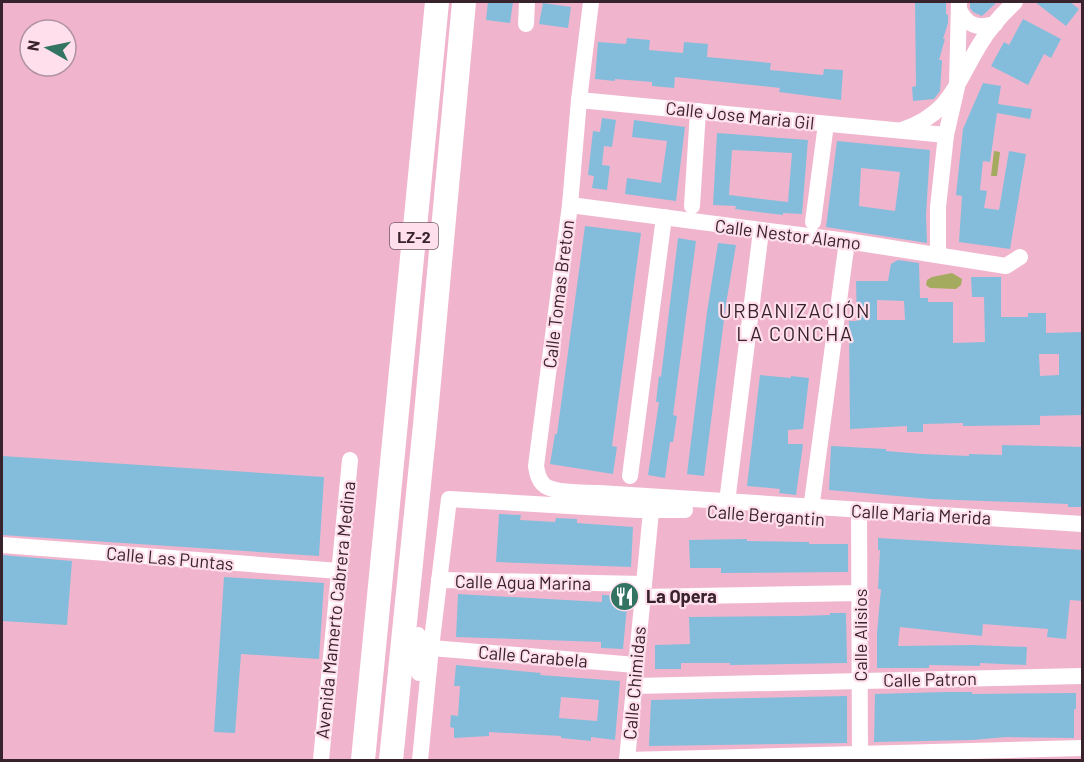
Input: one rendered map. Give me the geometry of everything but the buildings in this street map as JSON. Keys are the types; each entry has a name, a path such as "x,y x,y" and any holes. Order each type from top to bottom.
{"highway":[{"name":"LZ-2","path":"363,760 436,2"},
{"name":"LZ-2","path":"391,760 464,2"},
{"name":"LZ-2","path":"405,760 424,642 429,475 425,425"}],"street":[{"path":"526,24 527,2"},
{"path":"579,100 591,2"},
{"path":"901,131 937,113 957,87 981,42 1015,2"},
{"path":"959,5 963,18 973,25 983,27 995,24"},
{"path":"938,254 938,207 946,135 957,87 959,5"},
{"name":"Calle Jose Maria Gil","path":"579,100 946,135"},
{"name":"Calle Tomas Breton","path":"579,100 570,205 536,466 538,477 544,486 555,490 599,494"},
{"path":"692,206 698,111"},
{"path":"813,222 826,123"},
{"name":"Calle Nestor Alamo","path":"570,205 1013,262"},
{"path":"599,494 611,491 630,476 664,217"},
{"path":"727,502 761,231"},
{"path":"599,494 652,503 727,502 810,512 847,241"},
{"name":"Avenida Mamerto Cabrera Medina","path":"321,760 350,460"},
{"path":"630,476 652,503"},
{"name":"Calle Bergantin","path":"439,580 448,499 652,503 961,522 1083,535"},
{"name":"Calle Chimidas","path":"627,760 652,503"},
{"name":"Calle Alisios","path":"859,516 860,757"},
{"name":"Calle Maria Merida","path":"961,522 1083,524"},
{"name":"Calle Las Puntas","path":"2,545 339,571"},
{"path":"420,760 415,741 419,668 439,580"},
{"name":"Calle Agua Marina","path":"439,580 643,590 860,593"},
{"name":"Calle Carabela","path":"424,642 636,664"},
{"name":"Calle Patron","path":"634,686 1083,676"},
{"path":"627,760 860,757 1083,748"}],"shaded area":[{"path":"994,151 1000,152 997,176 991,176"},
{"path":"952,273 962,279 961,285 956,289 930,288 926,285 927,280 932,277"}],"place":[{"name":"La Opera","path":"625,596"}],"district":[{"name":"URBANIZACIÓN LA CONCHA","path":"795,322"}]}
